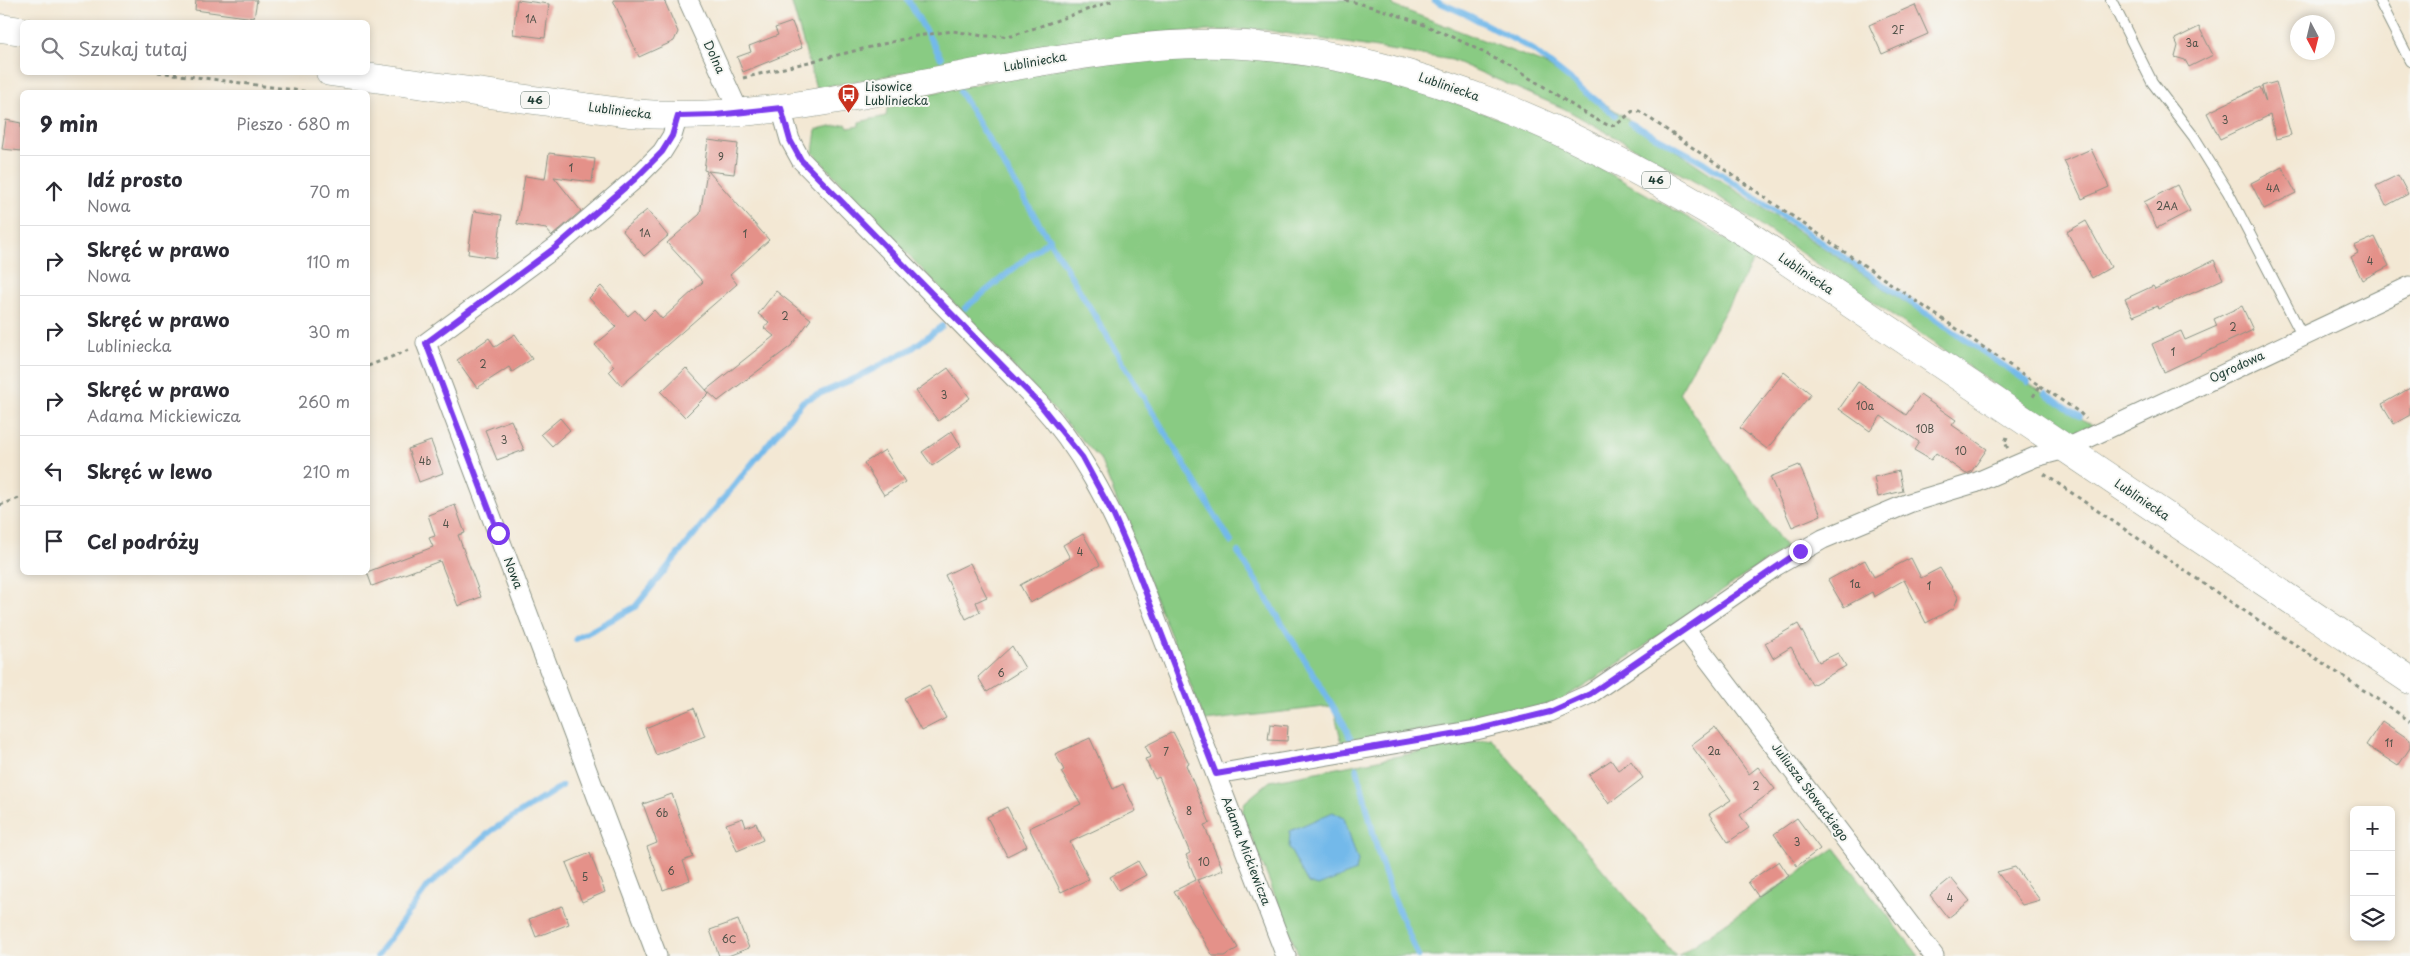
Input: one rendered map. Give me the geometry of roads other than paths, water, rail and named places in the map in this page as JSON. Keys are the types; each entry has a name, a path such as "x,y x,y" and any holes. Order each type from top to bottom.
{"main road":[{"path":"0,28 20,31"},
{"name":"Lubliniecka","path":"352,75 629,113 678,116 740,114 781,108 1070,56 1146,46 1222,44 1266,46 1334,55 1384,66 1462,90 1516,111 1634,167 1744,232 2410,680"}],"street":[{"name":"Dolna","path":"688,0 740,114"},
{"name":"Adama Mickiewicza","path":"781,108 790,140 801,160 1038,402 1082,457 1114,516 1133,560 1286,956"},
{"name":"Nowa","path":"657,956 426,343 556,247 635,179 662,152 672,136 678,116"},
{"name":"Ogrodowa","path":"1216,774 1422,740 1511,723 1550,712 1590,694 1776,566 1823,539 1864,520 1908,503 1974,483 2025,461 2065,449 2410,286"},
{"name":"Juliusza Słowackiego","path":"1685,629 1934,956"}],"lane":[{"path":"2111,0 2152,82 2194,137 2228,192 2303,337"},
{"path":"2379,0 2410,61"}],"water":[{"path":"1333,812 1344,818 1358,861 1356,871 1318,886 1308,883 1289,848 1290,831"}],"waterway":[{"path":"908,0 941,58"},
{"path":"1434,0 1470,16 1530,48 1615,115"},
{"path":"960,92 1231,542"},
{"path":"1630,123 1703,162 2028,382"},
{"path":"965,308 1050,239"},
{"path":"576,639 635,607 803,401 858,377 911,349 942,326"},
{"path":"2046,394 2080,416"},
{"path":"1238,552 1344,724 1351,740"},
{"path":"1357,768 1378,852 1390,890 1418,956"},
{"path":"377,956 428,886 491,831 562,786"}],"place":[{"name":"Lisowice Lubliniecka","path":"849,113"}]}
